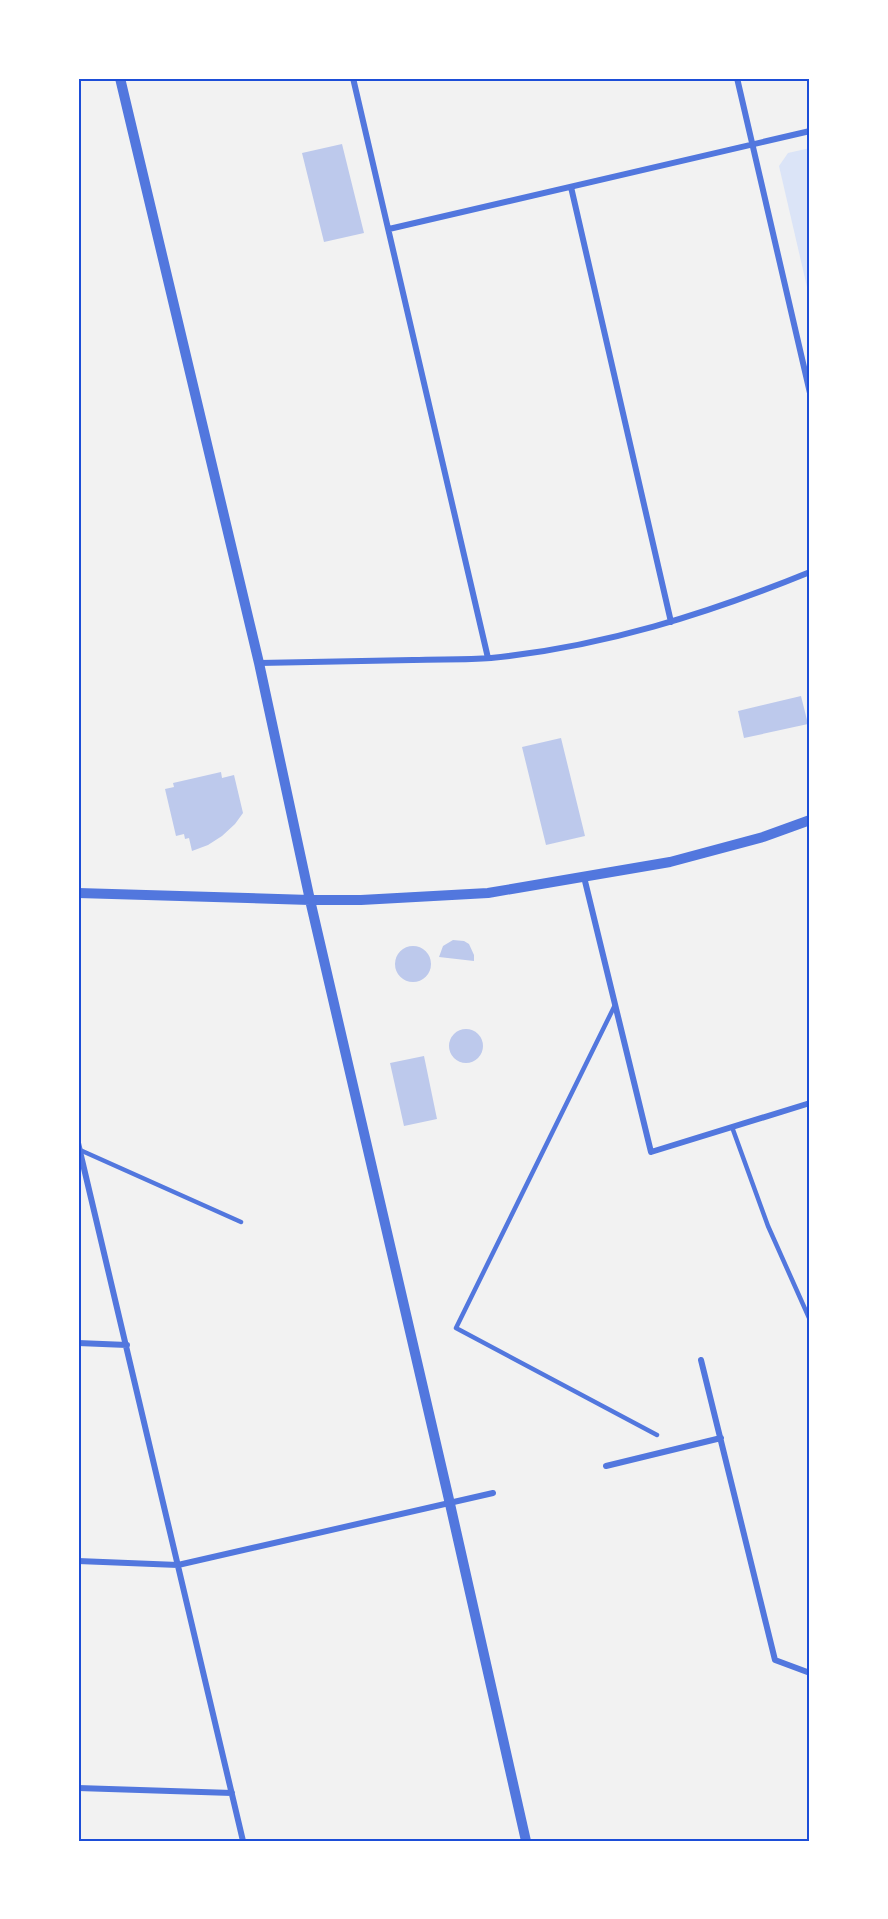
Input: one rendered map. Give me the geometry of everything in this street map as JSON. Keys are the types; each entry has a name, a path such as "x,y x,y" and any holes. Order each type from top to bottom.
{"street":[{"path":"120,78 259,663 310,900 526,1841"},
{"path":"353,78 488,658"},
{"path":"737,78 810,393"},
{"path":"389,229 810,131"},
{"path":"571,187 671,622"},
{"path":"259,663 488,658 546,651 615,638 671,622 749,597 810,572"},
{"path":"78,893 310,900 361,900 488,893 670,862 763,837 810,820"},
{"path":"584,877 651,1152 810,1103"},
{"path":"79,1147 243,1841"},
{"path":"78,1343 127,1345"},
{"path":"701,1359 775,1660 810,1674"},
{"path":"606,1466 720,1438"},
{"path":"78,1561 178,1565 493,1493"},
{"path":"78,1788 231,1793"}],"lane":[{"path":"615,1005 456,1328 657,1435"},
{"path":"732,1127 768,1226 810,1320"},
{"path":"79,1147 241,1222"}],"shaded area":[{"path":"810,148 810,300 779,166 788,153"}],"building":[{"path":"342,144 364,233 324,242 302,153"},
{"path":"801,696 808,724 744,738 738,711"},
{"path":"561,738 585,836 546,845 522,747"},
{"path":"221,772 222,778 234,775 243,813 222,836 192,851 189,838 185,839 184,834 176,836 165,789 174,787 173,783"},
{"path":"453,940 469,944 474,961 439,957 443,946"},
{"path":"413,946 425,952 431,964 425,976 413,982 401,976 395,964 401,952"},
{"path":"466,1029 478,1034 483,1046 478,1058 466,1063 454,1058 449,1046 454,1034"},
{"path":"424,1056 437,1119 404,1126 390,1063"}]}
